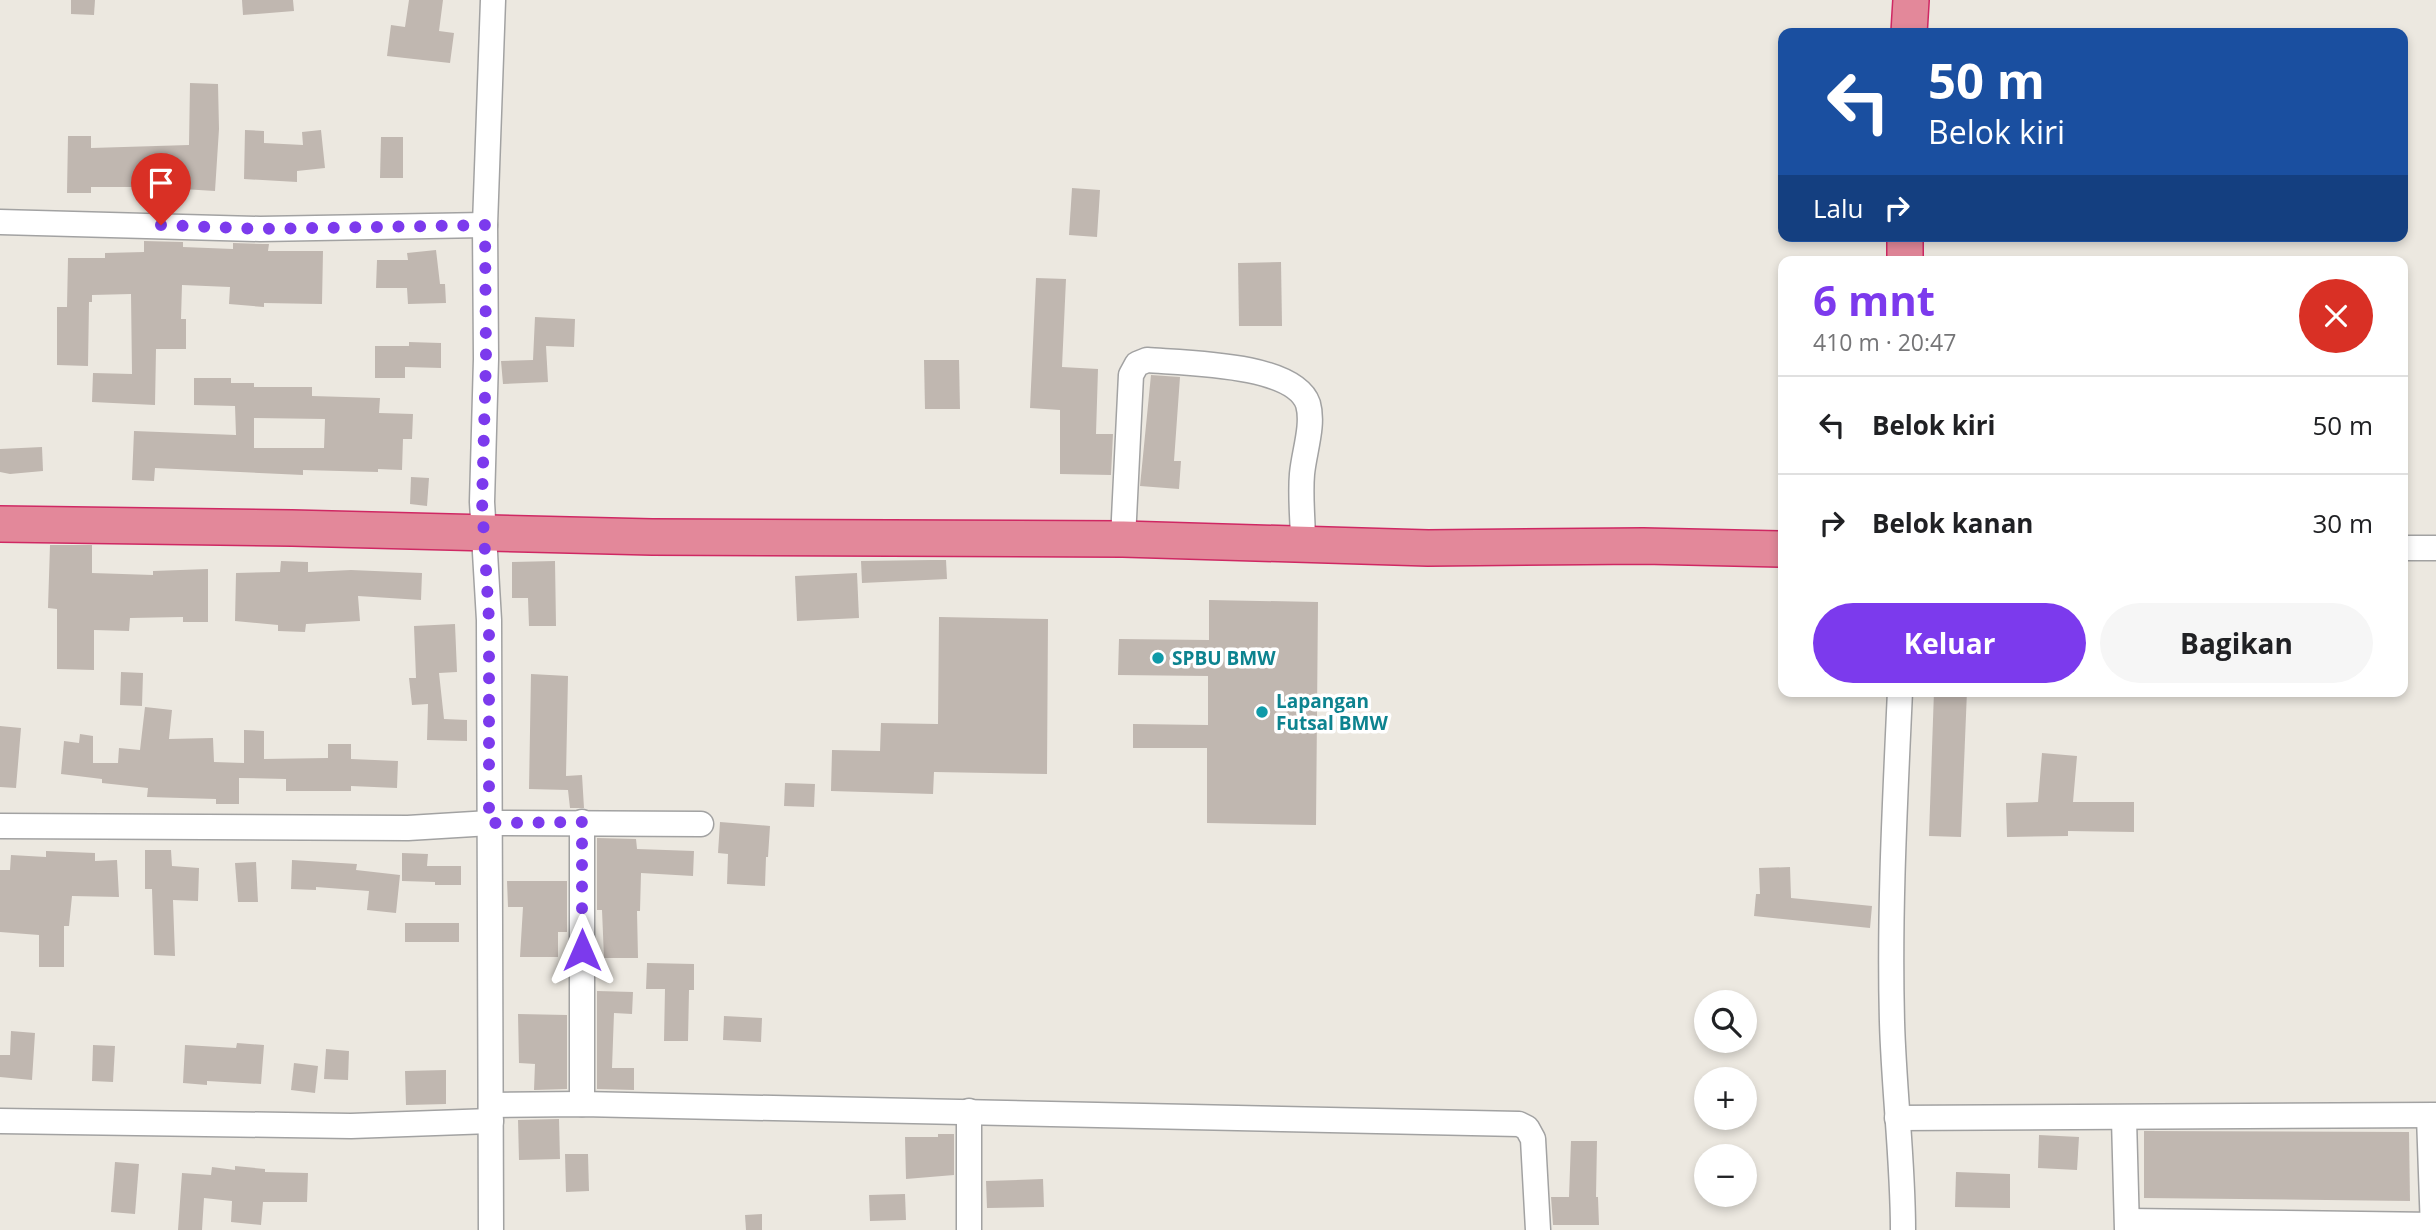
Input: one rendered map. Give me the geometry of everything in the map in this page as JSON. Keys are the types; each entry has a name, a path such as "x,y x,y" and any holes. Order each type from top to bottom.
{"highway":[{"path":"1909,28 1910,0"},
{"path":"0,524 485,534 1123,539 1428,548 1643,546 1778,549"}],"street":[{"path":"491,1230 489,620 482,502 486,359 485,225 493,0"},
{"path":"0,222 260,229 485,225"},
{"path":"1123,539 1129,385 1134,366 1147,360 1226,366 1272,375 1304,397 1309,411 1302,474 1303,544"},
{"path":"2408,548 2436,548"},
{"path":"1900,697 1892,925 1892,1023 1903,1190 1903,1230"},
{"path":"582,822 582,1104"},
{"path":"0,826 408,828 489,823 701,824"},
{"path":"0,1121 351,1126 582,1104 1524,1125 1532,1139 1538,1230"},
{"path":"969,1111 970,1230"},
{"path":"1897,1118 2124,1119 2433,1115 2434,1227 2127,1226 2124,1119"}],"building":[{"path":"71,0 95,0 94,15 71,14"},
{"path":"242,0 293,0 294,11 243,15"},
{"path":"409,0 443,0 439,31 454,33 450,63 387,56 391,25 405,27"},
{"path":"190,83 218,84 219,129 215,191 166,188 166,201 141,201 140,187 91,187 91,193 67,193 68,136 91,136 91,148 189,145"},
{"path":"245,130 264,131 264,143 303,145 302,132 321,130 325,168 297,171 297,182 244,179"},
{"path":"381,137 403,137 403,178 380,178"},
{"path":"1072,188 1100,190 1097,237 1069,235"},
{"path":"144,241 183,242 183,247 233,249 233,243 269,244 268,251 323,251 322,304 264,303 264,307 229,304 230,287 182,285 181,319 186,319 186,349 156,349 155,405 92,402 93,373 132,374 131,294 92,295 92,302 89,302 88,366 57,365 57,307 67,307 68,258 105,258 105,253 144,252"},
{"path":"436,250 440,284 445,284 446,303 408,304 407,288 376,288 377,260 408,260 407,253"},
{"path":"1281,262 1282,326 1239,326 1238,263"},
{"path":"1036,278 1066,279 1062,367 1098,369 1096,434 1113,434 1111,475 1060,474 1060,410 1030,408"},
{"path":"535,317 575,319 574,347 546,346 548,382 503,384 501,361 533,360"},
{"path":"409,342 441,343 441,368 405,367 405,378 375,378 375,346 409,346"},
{"path":"924,360 959,360 960,409 925,409"},
{"path":"1151,375 1180,377 1174,461 1181,461 1179,489 1140,486"},
{"path":"194,378 231,378 231,383 254,383 254,387 312,387 312,396 380,398 379,413 413,414 412,439 403,439 402,470 303,470 303,475 155,468 154,481 132,480 134,431 236,435 235,406 194,405","holes":["254,418 325,419 324,448 254,448"]},
{"path":"42,447 43,471 10,474 0,472 0,449"},
{"path":"411,477 429,478 427,506 410,504"},
{"path":"50,545 92,545 92,573 153,575 153,571 208,569 208,622 183,622 183,617 130,618 129,631 94,630 94,670 57,669 57,609 48,608"},
{"path":"946,560 947,579 862,583 861,561"},
{"path":"281,561 308,562 308,572 351,570 422,573 421,600 358,596 360,621 306,624 305,632 278,631 278,625 235,621 236,573 280,572"},
{"path":"555,561 556,626 529,626 528,598 512,598 512,562"},
{"path":"857,573 859,618 797,621 795,576"},
{"name":"Lapangan Futsal BMW","path":"1209,600 1318,602 1316,825 1207,823 1207,748 1133,748 1133,724 1208,725 1208,676 1118,675 1119,639 1209,640"},
{"path":"939,617 1048,619 1047,774 934,772 933,794 831,791 832,750 880,751 881,723 938,724"},
{"path":"455,624 457,672 439,673 444,719 467,720 467,741 427,740 428,704 412,705 409,678 416,678 414,626"},
{"path":"121,672 143,673 142,706 120,705"},
{"path":"531,674 568,676 566,776 582,775 584,808 570,808 568,790 529,789"},
{"path":"1934,697 1967,697 1961,837 1929,836"},
{"path":"145,707 172,710 169,739 213,738 214,762 244,763 244,730 264,731 264,759 328,758 328,744 351,744 351,759 398,761 397,788 351,786 351,791 286,791 286,779 239,778 239,804 216,804 216,799 147,797 148,788 102,783 102,779 61,774 64,741 79,743 80,734 93,736 93,763 118,763 119,748 140,750"},
{"path":"0,726 21,728 16,788 0,787"},
{"path":"2042,753 2077,756 2073,802 2134,802 2134,832 2068,831 2068,836 2007,837 2006,803 2038,802"},
{"path":"785,783 815,784 814,807 784,806"},
{"path":"720,822 770,826 765,886 727,884 728,854 718,853"},
{"path":"597,838 636,839 637,849 694,851 693,876 641,873 640,911 637,911 638,958 604,958 602,910 597,910"},
{"path":"145,850 171,850 172,866 199,868 198,901 173,900 175,956 154,955 152,889 145,889"},
{"path":"46,851 95,853 95,861 117,860 119,897 72,896 69,926 64,926 64,967 39,967 39,935 0,932 0,870 10,870 11,855 46,857"},
{"path":"402,853 428,854 427,866 461,866 461,885 402,881"},
{"path":"292,860 357,864 356,870 400,875 396,913 367,910 369,891 316,887 316,890 291,889"},
{"path":"256,862 258,902 238,902 235,863"},
{"path":"1790,867 1791,898 1872,906 1870,928 1754,916 1756,894 1760,894 1759,868"},
{"path":"507,881 567,881 567,932 558,932 558,957 520,957 523,907 508,907"},
{"path":"405,923 459,923 459,942 405,942"},
{"path":"647,963 694,964 694,990 689,990 688,1041 664,1041 665,989 646,989"},
{"path":"597,991 633,992 632,1014 614,1013 612,1068 634,1068 634,1090 597,1089"},
{"path":"518,1014 567,1015 567,1089 534,1090 535,1064 519,1063"},
{"path":"724,1016 762,1018 761,1042 723,1040"},
{"path":"11,1031 35,1033 32,1080 0,1077 0,1055 10,1055"},
{"path":"237,1043 264,1045 261,1084 207,1081 207,1085 183,1083 185,1045 236,1048"},
{"path":"93,1045 115,1046 113,1082 92,1081"},
{"path":"326,1049 349,1051 348,1080 324,1079"},
{"path":"294,1063 318,1066 315,1093 291,1090"},
{"path":"446,1070 446,1104 406,1105 405,1071"},
{"path":"559,1119 560,1159 519,1160 518,1120"},
{"path":"2144,1131 2409,1132 2410,1201 2144,1198"},
{"path":"938,1134 954,1134 954,1175 906,1179 905,1137 938,1137"},
{"path":"2039,1135 2079,1137 2077,1170 2038,1168"},
{"path":"1571,1141 1597,1141 1596,1197 1599,1225 1553,1225 1551,1197 1569,1197"},
{"path":"565,1154 588,1154 589,1191 566,1192"},
{"path":"115,1162 139,1164 135,1214 111,1212"},
{"path":"235,1166 265,1169 265,1172 308,1173 307,1202 263,1202 261,1225 231,1222 232,1201 204,1198 202,1230 178,1230 182,1173 211,1175 212,1167 235,1170"},
{"path":"1956,1172 2010,1174 2010,1208 1955,1207"},
{"path":"1043,1179 1044,1207 987,1208 986,1181"},
{"path":"905,1194 906,1220 870,1221 869,1195"},
{"path":"762,1214 762,1230 746,1230 745,1215"}],"place":[{"name":"SPBU BMW","path":"1158,658"},
{"name":"Lapangan Futsal BMW","path":"1262,712"}],"route":[{"path":"161,225 260,229 485,225 486,359 482,502 489,620 489,823 582,822 582,950"}]}
